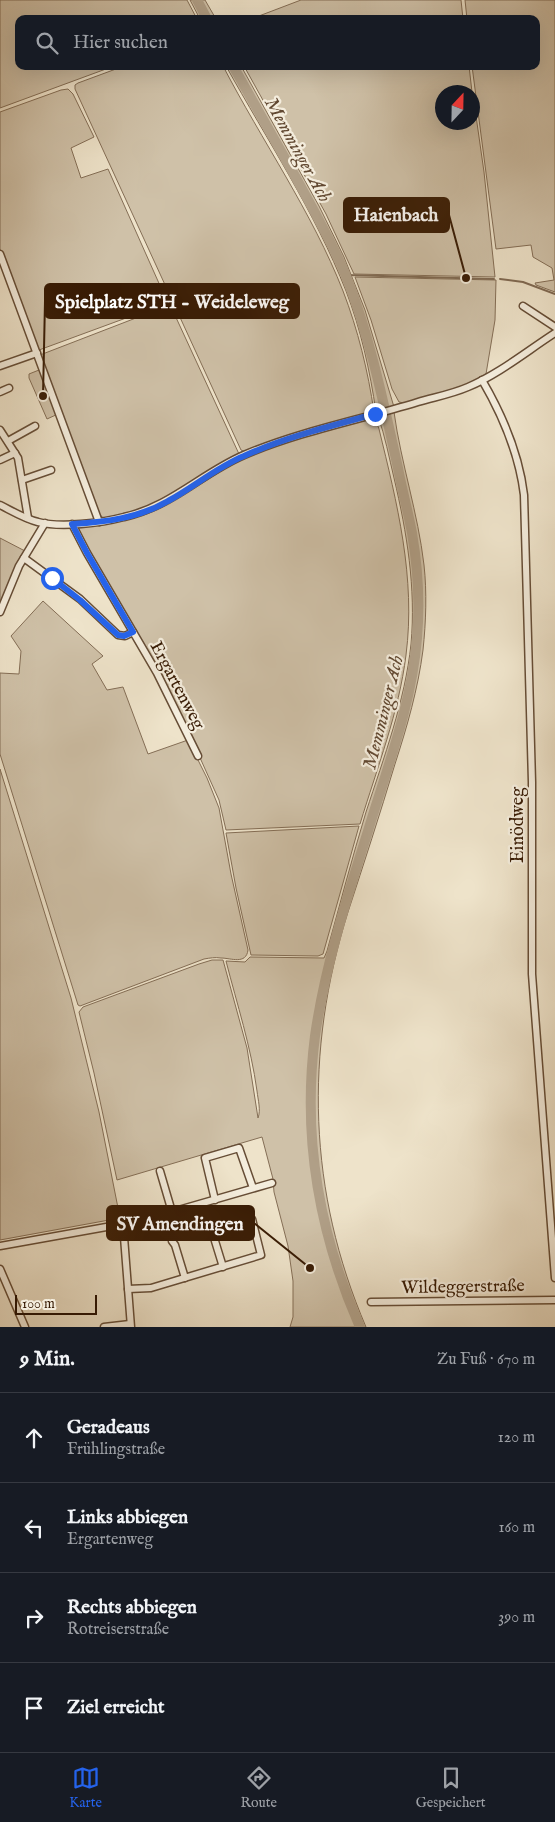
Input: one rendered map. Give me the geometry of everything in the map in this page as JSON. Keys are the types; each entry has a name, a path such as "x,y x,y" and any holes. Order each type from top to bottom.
{"street":[{"path":"0,254 99,522"},
{"path":"523,306 555,327"},
{"path":"0,505 28,518 45,523 72,524 124,518 150,510 169,501 242,456 302,434 460,390 482,380 555,333"},
{"path":"0,366 36,353"},
{"name":"Einödweg","path":"482,380 499,411 509,435 520,470 524,495 532,782 532,974 555,1278"},
{"path":"0,392 9,388"},
{"path":"8,441 35,426"},
{"path":"0,430 18,458 28,518"},
{"path":"0,460 15,453"},
{"path":"22,480 51,470"},
{"path":"0,612 12,581 45,523"},
{"name":"Ergartenweg","path":"72,524 162,683 198,756"},
{"path":"24,558 80,600 118,635 124,636 133,632"},
{"path":"215,1200 205,1158 239,1148 253,1188"},
{"path":"160,1170 172,1212"},
{"path":"0,1246 123,1225 272,1183"},
{"path":"128,1289 152,1288 261,1255 252,1219"},
{"path":"104,1327 130,1326 123,1225"},
{"path":"212,1228 223,1266"},
{"path":"172,1241 175,1245 185,1278"},
{"path":"0,1269 24,1327"},
{"name":"Wildeggerstraße","path":"371,1302 555,1300"}],"shaded area":[{"path":"0,0 187,0 195,15 15,15 15,70 103,70 0,108"},
{"path":"190,0 205,0 214,15 198,15"},
{"path":"301,0 461,0 463,15 262,15"},
{"path":"465,0 555,0 555,292 536,285 535,283 554,280 552,268 533,257 531,245 496,249 480,127 480,85 474,85 473,70 540,70 540,15 467,15"},
{"path":"113,70 225,70 302,205 331,262 358,336 366,366 374,412 245,452 241,450 75,89 75,85"},
{"path":"228,70 243,70 319,206 344,257 365,310 394,407 376,412 361,336 346,291 320,233"},
{"path":"246,70 469,70 471,85 435,85 435,130 478,130 495,277 354,274 326,214"},
{"path":"68,89 73,94 94,137 71,148 81,178 108,169 166,299 156,307 39,350 0,249 0,112"},
{"path":"355,277 496,280 495,320 486,374 478,380 458,389 404,403 399,402 392,389 371,320"},
{"path":"170,306 173,311 239,454 185,488 138,512 106,518 102,517 98,512 40,355"},
{"path":"39,370 58,414 47,419 29,378 29,374"},
{"path":"394,412 418,526 424,565 426,607 423,650 408,722 348,912 334,964 324,1017 319,1069 319,1121 323,1173 333,1225 347,1276 366,1327 290,1327 293,1317 293,1281 288,1246 262,1137 117,1180 79,1012 83,1007 199,964 212,960 223,960 247,1048 258,1118 259,1105 251,1058 226,961 245,962 250,957 324,958 404,687 411,644 411,581 399,499 378,416"},
{"path":"370,418 376,421 379,429 392,485 403,541 409,598 403,676 387,740 360,824 226,830 219,800 164,683 89,554 78,527 148,514 180,498 246,457 307,435"},
{"path":"0,538 25,551 0,606"},
{"path":"43,601 103,656 92,664 107,690 123,687 148,754 188,740 207,778 219,808 248,950 244,958 238,960 204,959 80,1006 78,1005 0,754 0,673 19,674 21,651 11,636"},
{"path":"0,769 71,998 99,1112 120,1218 0,1240"},
{"path":"359,826 323,954 318,956 251,955 226,833"}],"waterway":[{"name":"Memminger Ach","path":"197,0 205,15"},
{"name":"Memminger Ach","path":"235,70 322,226 341,263 355,299 382,395 416,559 418,625 410,687 398,736 337,932 319,1010 312,1074 311,1111 317,1185 324,1221 334,1256 360,1327"},
{"path":"345,275 494,279"},
{"path":"500,279 523,282 555,294"}],"place":[{"name":"Haienbach","path":"466,278"},
{"name":"Spielplatz STH - Weideleweg","path":"43,396"},
{"name":"SV Amendingen","path":"310,1268"}],"route":[{"path":"52,578 80,600 118,635 126,636 133,632 72,524 99,522 143,513 169,501 242,456 302,434 375,414"}]}
